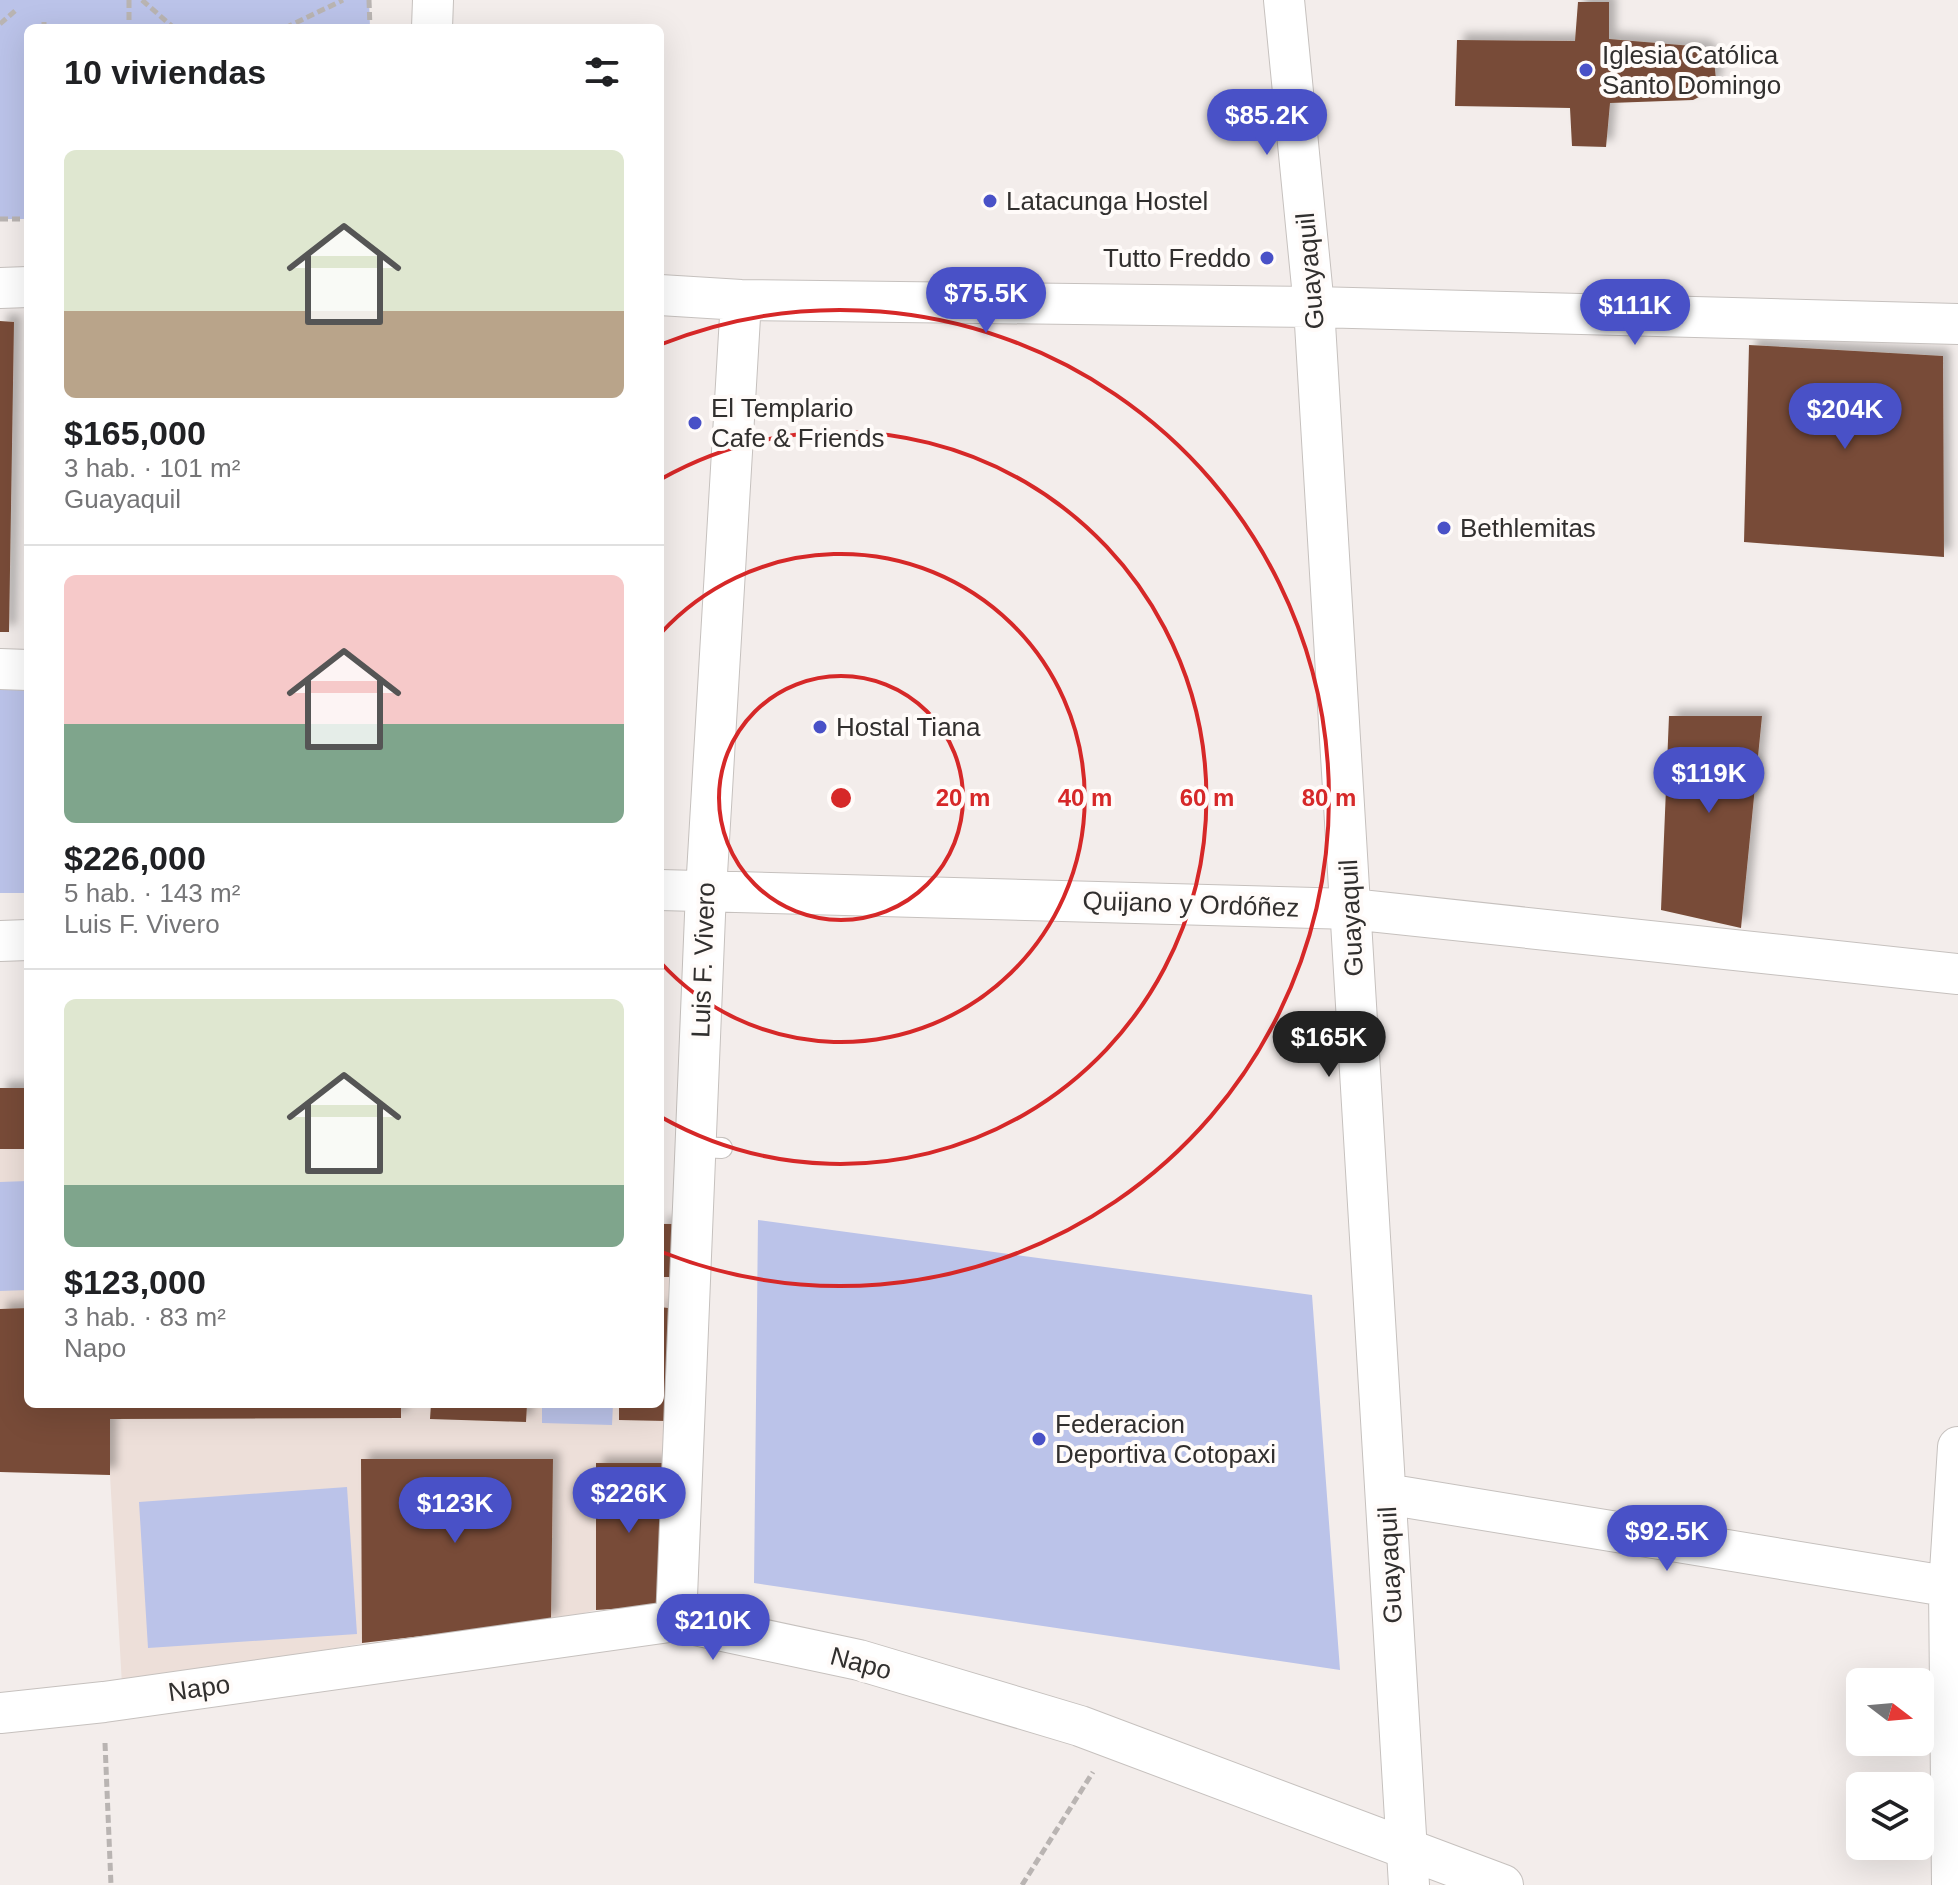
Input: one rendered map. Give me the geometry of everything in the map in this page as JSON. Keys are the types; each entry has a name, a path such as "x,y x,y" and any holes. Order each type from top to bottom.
{"street":[{"path":"432,24 433,0"},
{"name":"Guayaquil","path":"1284,0 1314,307 1408,1866"},
{"path":"0,288 24,287"},
{"path":"664,295 741,300 1314,307 1958,324"},
{"name":"Luis F. Vivero","path":"676,1621 709,1147 706,891 741,300"},
{"path":"0,669 24,670"},
{"name":"Quijano y Ordóñez","path":"664,890 1351,909 1958,974"},
{"path":"0,941 24,940"},
{"path":"1952,1885 1953,1587 1958,1447"},
{"path":"1386,1494 1953,1587"},
{"name":"Napo","path":"0,1713 104,1702 676,1621 859,1660 1114,1738 1408,1866 1503,1885"}],"path":[{"path":"129,0 129,24"},
{"path":"142,0 169,24"},
{"path":"293,24 343,0"},
{"path":"369,0 370,24"},
{"path":"0,24 17,9"},
{"path":"0,219 24,219"},
{"path":"104,1702 111,1885"},
{"path":"1022,1885 1114,1738"}],"shaded area":[{"path":"0,0 369,0 370,24 24,24 24,219 0,219"},
{"path":"0,679 24,680 24,893 0,893"},
{"path":"0,1088 24,1088 24,1408 664,1408 664,1223 673,1224 661,1606 596,1610 548,1622 371,1642 122,1685 110,1475 0,1472"},
{"path":"24,1181 24,1290 0,1291 0,1182"},
{"name":"Federacion Deportiva Cotopaxi","path":"758,1220 1312,1295 1340,1670 754,1583"},
{"path":"542,1408 613,1408 612,1425 542,1423"},
{"path":"347,1487 357,1634 148,1648 139,1502"}],"building":[{"name":"Iglesia Católica Santo Domingo","path":"1578,2 1609,2 1609,39 1704,47 1714,59 1716,80 1705,94 1693,100 1610,103 1606,147 1572,146 1570,108 1455,106 1457,40 1575,41"},
{"path":"0,321 14,322 9,632 0,632"},
{"path":"1749,345 1943,356 1944,557 1744,542"},
{"path":"1669,716 1762,716 1741,928 1661,910"},
{"path":"0,1088 24,1088 24,1149 0,1149"},
{"path":"664,1224 673,1224 672,1277 664,1277"},
{"path":"24,1308 24,1408 401,1408 401,1418 110,1419 110,1475 0,1472 0,1309"},
{"path":"664,1308 668,1308 667,1421 619,1420 619,1408 664,1408"},
{"path":"431,1408 527,1408 526,1422 430,1419"},
{"path":"361,1459 553,1459 551,1621 362,1643"},
{"path":"596,1463 665,1463 661,1606 596,1610"}],"place":[{"name":"Iglesia Católica Santo Domingo","path":"1586,70"},
{"name":"Latacunga Hostel","path":"990,201"},
{"name":"Tutto Freddo","path":"1267,258"},
{"name":"El Templario Cafe & Friends","path":"695,423"},
{"name":"Bethlemitas","path":"1444,528"},
{"name":"Hostal Tiana","path":"820,727"},
{"name":"Federacion Deportiva Cotopaxi","path":"1039,1439"}]}
